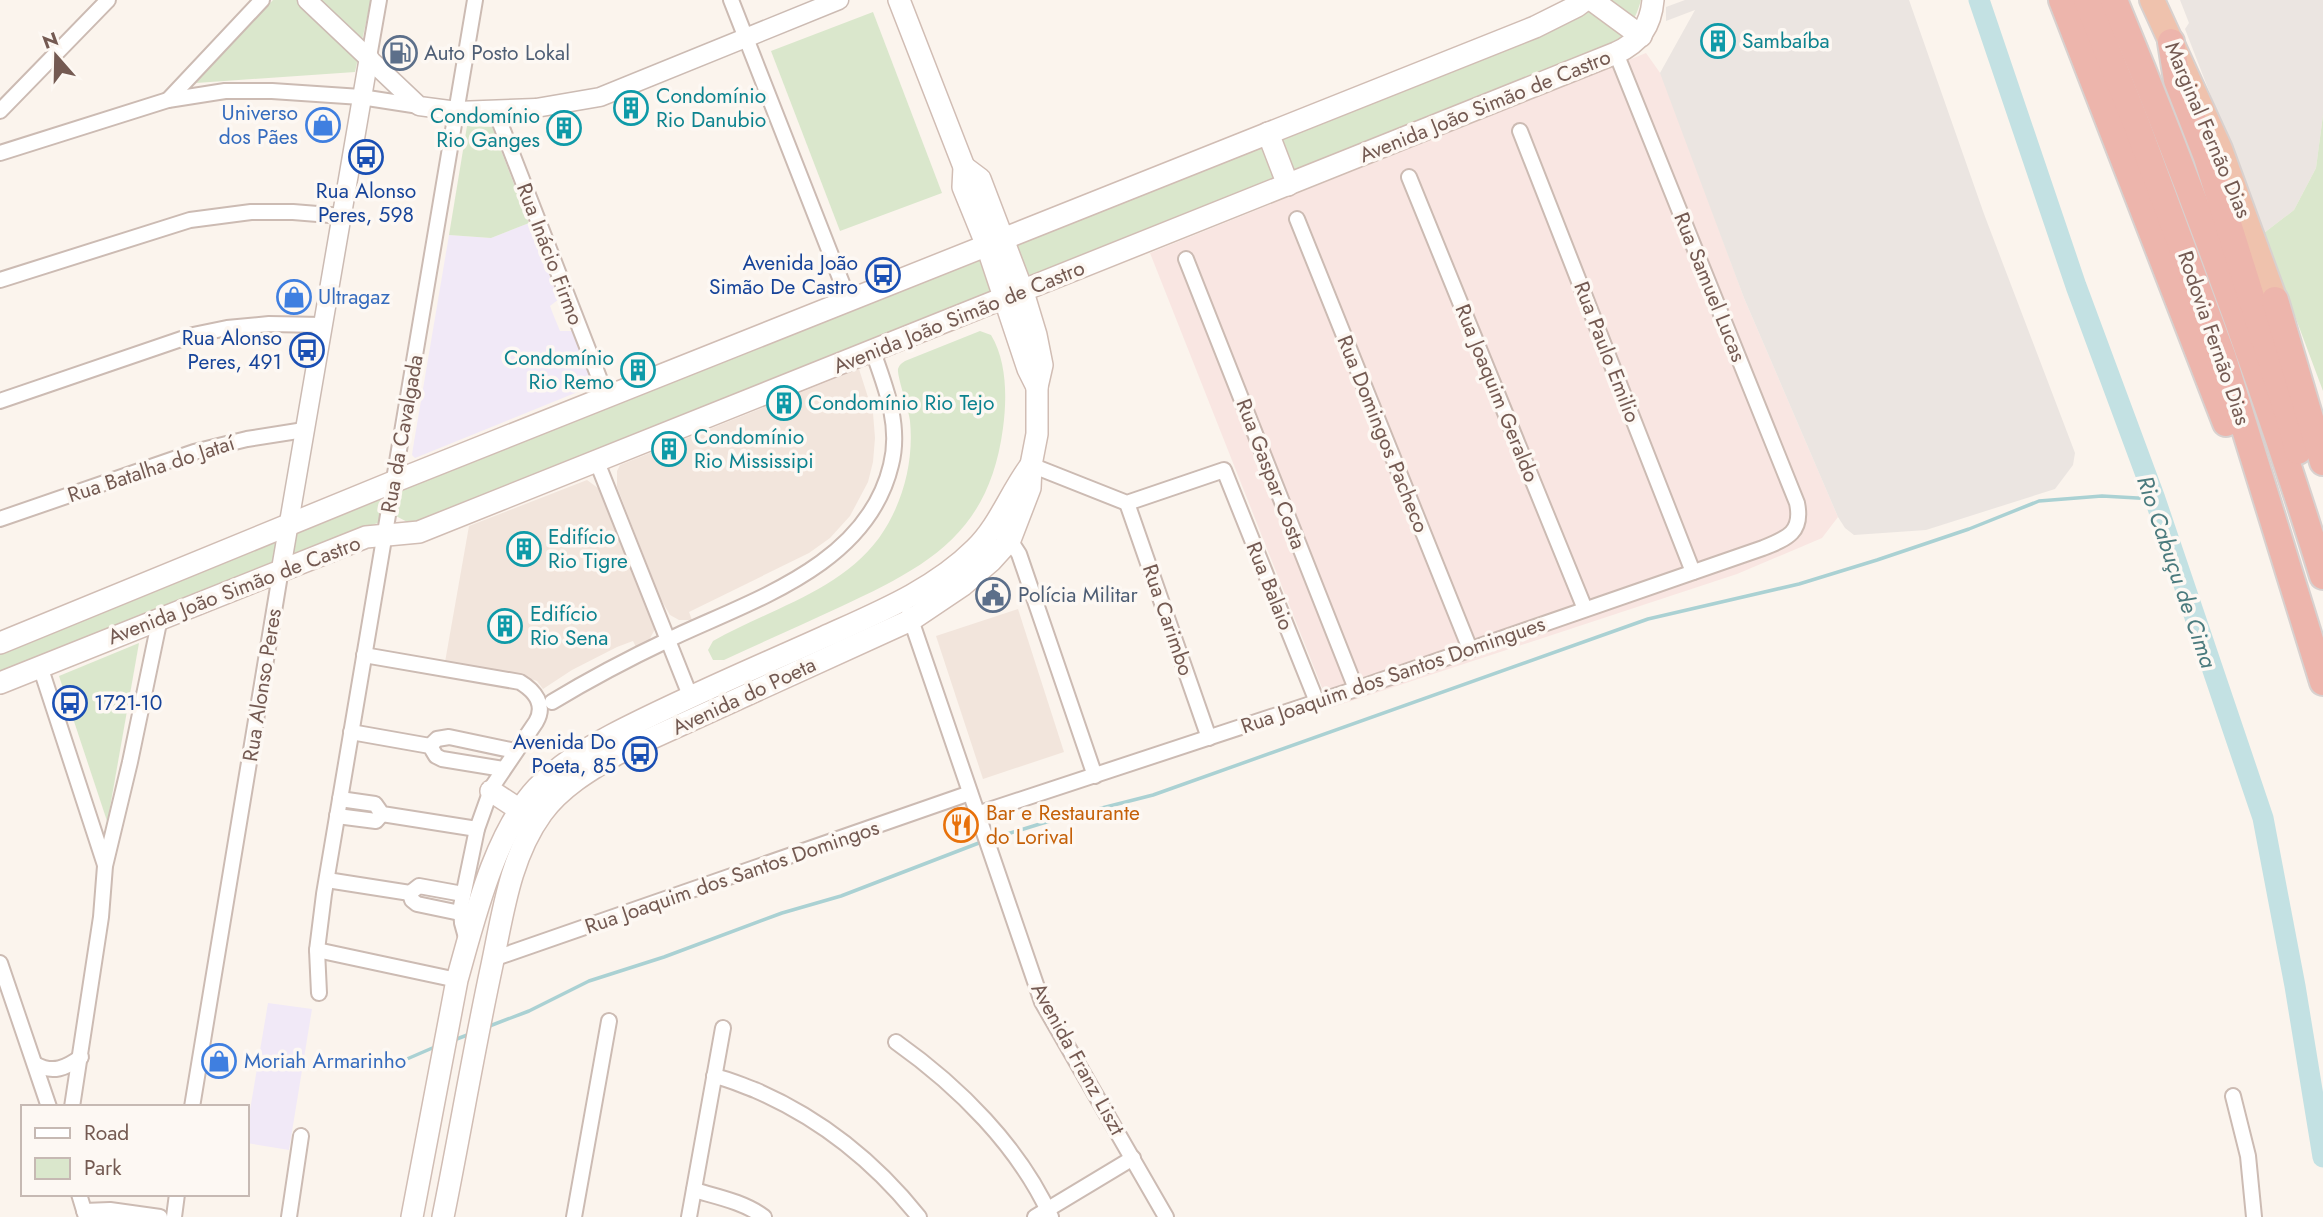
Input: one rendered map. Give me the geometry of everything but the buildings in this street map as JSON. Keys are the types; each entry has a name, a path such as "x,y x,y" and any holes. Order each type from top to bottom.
{"highway":[{"path":"2062,0 2259,509 2283,552"},
{"name":"Rodovia Fernão Dias","path":"2087,0 2136,123 2223,358 2323,682"},
{"name":"Rodovia Fernão Dias","path":"2115,0 2162,115 2218,268 2323,576"},
{"name":"Marginal Fernão Dias","path":"2152,0 2220,149 2275,300"},
{"path":"2171,42 2177,80 2207,157 2291,424 2316,528 2313,545"},
{"path":"2275,300 2323,462"}],"main road":[{"name":"Avenida do Poeta","path":"443,1217 509,887 528,837 543,812 573,783 617,754 911,620 963,585 991,561 1017,484 1031,465 1037,434 1037,387 1028,369 1014,295 995,243 980,179 964,167 899,0"},
{"name":"Avenida João Simão de Castro","path":"0,643 289,527 393,482 1543,24 1585,0"},
{"path":"1592,0 1641,36 1653,0"},
{"name":"Avenida João Simão de Castro","path":"0,682 366,537 419,532 597,462 1616,53 1635,43 1641,36"},
{"path":"1268,133 1288,185"},
{"name":"Avenida do Poeta","path":"412,1217 457,980 494,861 520,810 537,789 581,752 640,720 903,599 952,569 977,548 1001,535"},
{"path":"491,791 520,810"},
{"path":"438,1086 466,1100"}],"street":[{"path":"0,111 108,0"},
{"path":"168,100 262,0"},
{"path":"307,0 419,106"},
{"path":"369,57 379,0"},
{"name":"Rua da Cavalgada","path":"319,993 317,950 337,816 475,0"},
{"path":"731,0 849,301"},
{"path":"0,153 168,100 225,91 360,97 457,111 536,108 600,97 839,0"},
{"name":"Rua Samuel Lucas","path":"1616,53 1797,503 1800,522"},
{"name":"Rua Alonso Peres","path":"191,1105 360,97 369,57"},
{"name":"Rua Inácio Firmo","path":"495,110 607,398"},
{"name":"Rua Paulo Emilio","path":"1520,131 1693,572"},
{"name":"Rua Joaquim Geraldo","path":"1409,177 1585,608"},
{"path":"0,280 190,220 251,212 342,216"},
{"name":"Rua Domingos Pacheco","path":"1297,219 1470,649"},
{"name":"Rua Gaspar Costa","path":"1186,259 1356,689"},
{"path":"2275,300 2303,361 2323,417"},
{"path":"0,401 193,335 269,324 323,325"},
{"path":"552,702 667,640 793,580 828,558 853,535 869,517 892,464 891,404 873,352"},
{"name":"Rua Batalha do Jataí","path":"0,519 194,452 247,439 304,430"},
{"path":"597,462 691,698"},
{"path":"1031,465 1127,503"},
{"name":"Rua Balaio","path":"1127,503 1224,470 1317,702"},
{"name":"Rua Carimbo","path":"1127,503 1209,737"},
{"name":"Rua Joaquim dos Santos Domingues","path":"978,818 1785,539 1800,522"},
{"path":"1001,535 1018,554 1095,776"},
{"name":"Avenida Franz Liszt","path":"903,599 1042,1002 1166,1217"},
{"path":"72,1105 101,916 105,866 160,618"},
{"path":"364,655 520,682 537,698 540,715 503,769 491,791 477,829 460,913 468,943"},
{"path":"40,666 105,866"},
{"path":"351,732 430,746 436,756 442,759 503,769"},
{"path":"430,746 437,739 449,737 515,751"},
{"name":"Rua Joaquim dos Santos Domingos","path":"494,959 970,793"},
{"path":"340,799 375,804 382,814 477,829"},
{"path":"337,816 376,821 382,814"},
{"path":"94,832 102,834 115,827"},
{"path":"327,880 410,893 419,886 463,894"},
{"path":"410,893 417,904 460,913"},
{"path":"317,950 457,980"},
{"path":"0,962 5,991 48,1105"},
{"path":"574,1217 609,1021"},
{"path":"689,1217 723,1028"},
{"path":"896,1042 933,1068 986,1122 1017,1158 1045,1215 1133,1158"},
{"path":"35,1064 54,1070 68,1066 81,1057"},
{"path":"714,1076 726,1078 786,1104 809,1118 860,1154 894,1187 919,1217"},
{"path":"2233,1096 2248,1156 2254,1217"},
{"path":"289,1217 301,1136"},
{"path":"694,1190 730,1200 755,1210 764,1217"},
{"path":"80,1196 85,1214 110,1210 160,1217"},
{"path":"174,1217 177,1196"}],"shaded area":[{"path":"1685,0 1909,0 1984,214 2075,453 2073,465 2055,489 1926,530 1854,535 1845,528 1744,298 1660,73 1695,10 1666,21 1666,7"},
{"path":"2180,0 2323,0 2323,115 2316,168 2294,210 2264,233 2185,29 2189,23"},
{"path":"1646,53 1663,77 1744,298 1838,517 1822,538 1737,574 1330,708 1150,253"},
{"path":"529,223 559,299 550,306 553,314 560,331 572,331 592,383 585,389 415,458 412,455 413,448 449,235 491,238"},
{"path":"859,369 873,413 875,438 868,482 850,516 830,538 809,553 689,612 692,620 679,620 670,615 660,598 617,487 617,471 620,465"},
{"path":"587,480 602,491 654,623 654,631 648,642 637,649 633,641 617,647 572,670 543,689 537,681 528,678 445,662 469,526"},
{"path":"1018,609 1064,752 983,779 936,636"},
{"path":"268,1003 312,1009 289,1150 248,1143 248,1122"}],"green space":[{"path":"273,0 371,0 355,72 196,83"},
{"path":"1597,0 1641,0 1631,24 1614,44 425,521 411,524 396,516 0,675 0,651 1573,21"},
{"path":"873,12 942,193 840,231 771,51"},
{"path":"2323,115 2323,391 2264,233 2294,210 2316,168"},
{"path":"467,126 492,127 529,223 491,238 449,235"},
{"path":"980,331 991,335 1000,356 1005,405 996,464 984,495 968,520 949,542 901,577 724,660 713,660 708,650 713,641 824,586 863,557 879,538 895,511 905,482 910,452 910,421 898,369 905,361"},
{"path":"139,643 109,813 107,821 59,676"}],"waterway":[{"name":"Rio Cabuçu de Cima","path":"1979,0 2076,286 2155,499 2263,818 2295,986 2323,1157"},
{"path":"991,839 1153,795 1648,619 1799,584 1969,529 2039,501 2102,496 2155,499"},
{"path":"487,1027 529,1011 589,981 664,957 782,913 841,896 984,841"},
{"path":"454,1040 470,1034"},
{"path":"317,1059 382,1064 400,1062 437,1046"}],"place":[{"name":"Sambaíba","path":"1718,41"},
{"name":"Auto Posto Lokal","path":"400,53"},
{"name":"Condomínio Rio Danubio","path":"631,108"},
{"name":"Universo dos Pães","path":"323,125"},
{"name":"Condomínio Rio Ganges","path":"564,128"},
{"name":"Rua Alonso Peres, 598","path":"366,157"},
{"name":"Avenida João Simão De Castro","path":"883,275"},
{"name":"Ultragaz","path":"294,297"},
{"name":"Rua Alonso Peres, 491","path":"307,350"},
{"name":"Condomínio Rio Remo","path":"638,370"},
{"name":"Condomínio Rio Tejo","path":"784,403"},
{"name":"Condomínio Rio Mississipi","path":"669,449"},
{"name":"Edifício Rio Tigre","path":"524,549"},
{"name":"Polícia Militar","path":"993,595"},
{"name":"Edifício Rio Sena","path":"505,626"},
{"name":"1721-10","path":"70,703"},
{"name":"Avenida Do Poeta, 85","path":"640,754"},
{"name":"Bar e Restaurante do Lorival","path":"961,825"},
{"name":"Moriah Armarinho","path":"219,1061"}]}
